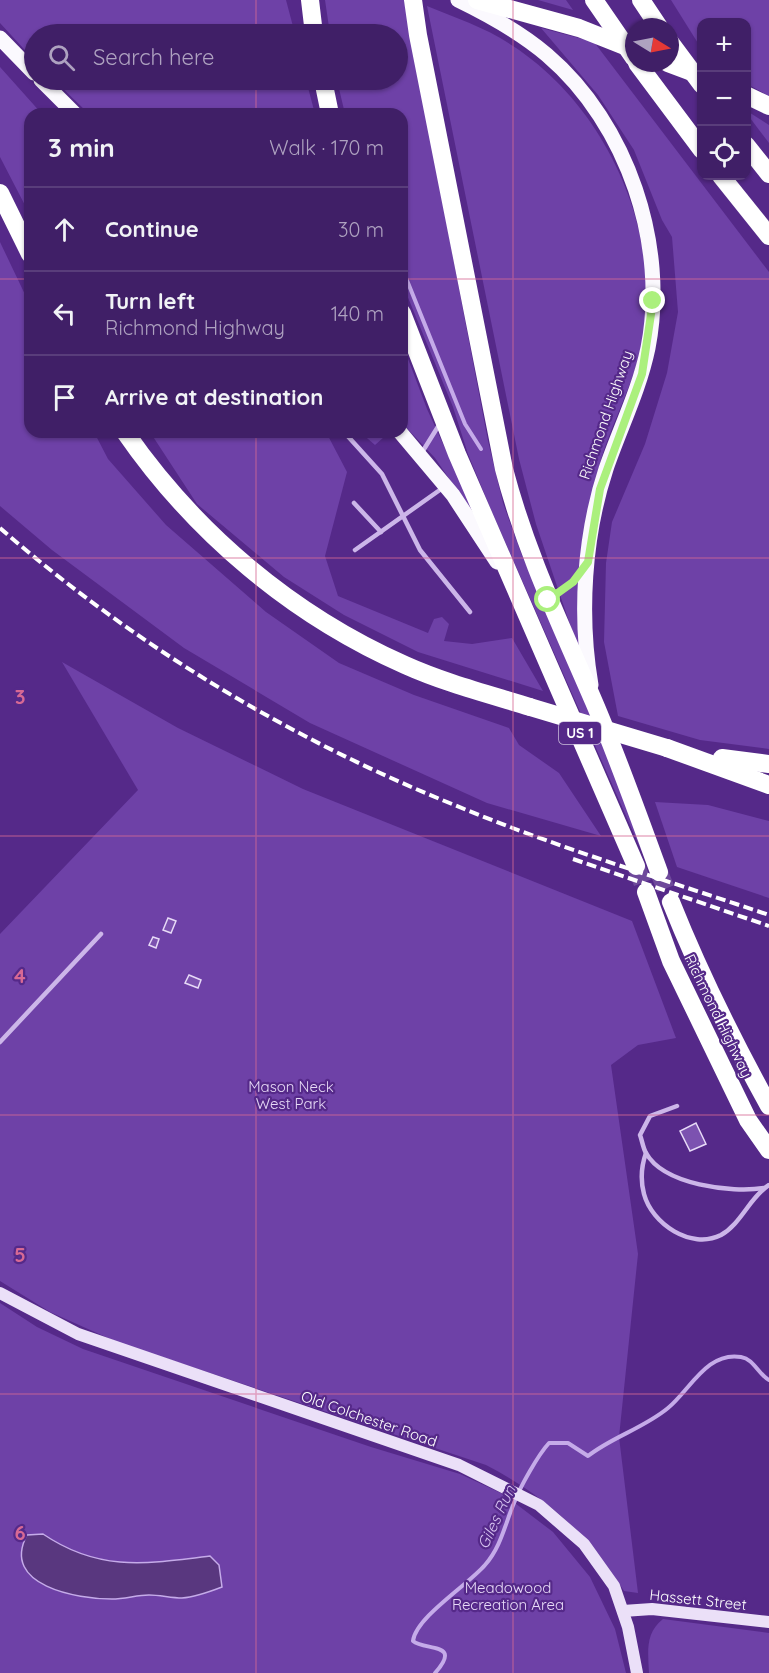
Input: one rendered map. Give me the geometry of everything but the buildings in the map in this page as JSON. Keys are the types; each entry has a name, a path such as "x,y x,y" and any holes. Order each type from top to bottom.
{"highway":[{"path":"310,0 313,24"},
{"path":"413,0 417,35 504,469 516,515 548,600 594,700"},
{"path":"477,0 579,28 625,46"},
{"path":"594,0 625,45"},
{"path":"679,54 697,78"},
{"path":"679,67 697,74"},
{"path":"643,72 697,143"},
{"path":"325,90 329,108"},
{"path":"751,150 769,174"},
{"path":"724,180 769,236"},
{"path":"0,193 24,242"},
{"path":"408,328 457,454 522,602"},
{"path":"129,438 158,477 215,538 274,588 308,613 406,665 530,707 667,748 769,785"},
{"name":"US 1","path":"522,602 636,866"},
{"name":"Richmond Highway","path":"594,700 659,872"},
{"path":"667,748 746,763 769,764"},
{"name":"Richmond Highway","path":"646,892 671,961 748,1120 769,1150"},
{"name":"Richmond Highway","path":"671,902 695,959 769,1106"}],"main road":[{"name":"Richmond Highway","path":"459,0 524,38 564,72 600,118 622,159 646,229 653,278 648,347 633,402 600,489 588,562 586,631 594,700"},
{"path":"0,38 24,63"},
{"path":"51,90 69,108"},
{"name":"US 1","path":"406,438 421,454 476,526 522,602"}],"street":[{"name":"Old Colchester Road","path":"0,1293 78,1334 459,1465 531,1500 555,1517 584,1544 608,1577 623,1611 637,1673"},
{"name":"Hassett Street","path":"623,1611 652,1609 769,1622"}],"lane":[{"path":"421,454 444,418"},
{"path":"349,438 382,474 420,550 470,612"},
{"path":"355,550 446,486"},
{"path":"354,503 381,532"},
{"path":"548,600 573,582 588,562"},
{"path":"0,1042 101,934"},
{"path":"677,1106 650,1116 640,1135 646,1153 660,1168 689,1181 742,1191 764,1188"},
{"path":"646,1153 641,1172 644,1196 661,1221 672,1230 687,1237 713,1238 724,1233 769,1185"}],"green space":[{"path":"0,0 286,0 292,24 24,24 24,49 0,23"},
{"path":"325,0 404,0 488,441 503,503 521,553 608,753 649,868 491,510 468,454 453,407 408,298 408,108 344,108 339,90 408,90 408,24 329,24"},
{"path":"538,0 566,0 573,10"},
{"path":"671,0 769,0 769,96 751,86 751,18 697,18 697,42"},
{"path":"427,6 493,34 513,46 546,71 575,102 600,136 620,174 634,214 644,255 647,297 643,338 634,373 607,441 597,476 581,657 536,524 519,459"},
{"path":"541,28 594,42 769,272 769,749 700,740 618,716 604,642 606,563 612,522 645,444 667,373 678,312 672,237 662,220 634,150 598,95"},
{"path":"0,67 37,108 24,108 24,203 0,157"},
{"path":"64,90 309,90 313,108 83,108"},
{"path":"751,114 769,125 769,143 751,119"},
{"path":"0,242 24,292 24,438 97,438 108,459 166,525 266,612 339,663 414,695 509,728 519,745 559,773 601,836 487,803 310,723 184,648 52,550 0,506"},
{"path":"408,359 427,409 480,524 435,458 408,429"},
{"path":"154,438 329,438 347,472 325,556 338,596 428,633 434,619 442,617 449,624 444,641 472,644 512,638 543,691 418,652 344,615 284,577 197,504"},
{"path":"367,438 383,438 375,445"},
{"name":"Mason Neck West Park","path":"62,662 178,728 303,789 632,921 676,1038 638,1045 611,1065 638,1254 619,1437 638,1593 624,1591 596,1552 564,1518 527,1489 486,1465 117,1342 50,1312 0,1281 0,934 138,790"},
{"path":"655,802 708,805 769,821 769,898 677,867"},
{"name":"Meadowood Recreation Area","path":"0,1303 37,1327 83,1349 371,1447 460,1474 503,1494 553,1532 590,1577 615,1629 626,1673 0,1673"},
{"path":"663,1619 769,1633 769,1673 649,1673 650,1637 657,1624"}],"shaded area":[{"path":"43,1534 84,1555 104,1560 144,1563 210,1556 219,1565 222,1587 182,1598 149,1595 117,1599 97,1598 63,1592 33,1578 24,1567 22,1552 27,1535"}],"waterway":[{"path":"408,283 465,424 481,449"},
{"name":"Giles Run","path":"435,1673 443,1663 444,1652 413,1641 416,1632 423,1622 477,1573 490,1558 499,1543 520,1489 549,1443 568,1443 588,1456 659,1415 700,1374 718,1360 729,1357 745,1358 769,1380"}],"tunnel":[{"path":"636,866 646,892"},
{"path":"659,872 671,902"}],"railway":[{"path":"0,528 104,611 158,649 214,685 331,749 391,778 491,820 570,849 769,915"},
{"path":"573,859 769,926"}],"route":[{"path":"548,600 573,582 588,562 600,489 642,374 652,322 653,301"}]}
